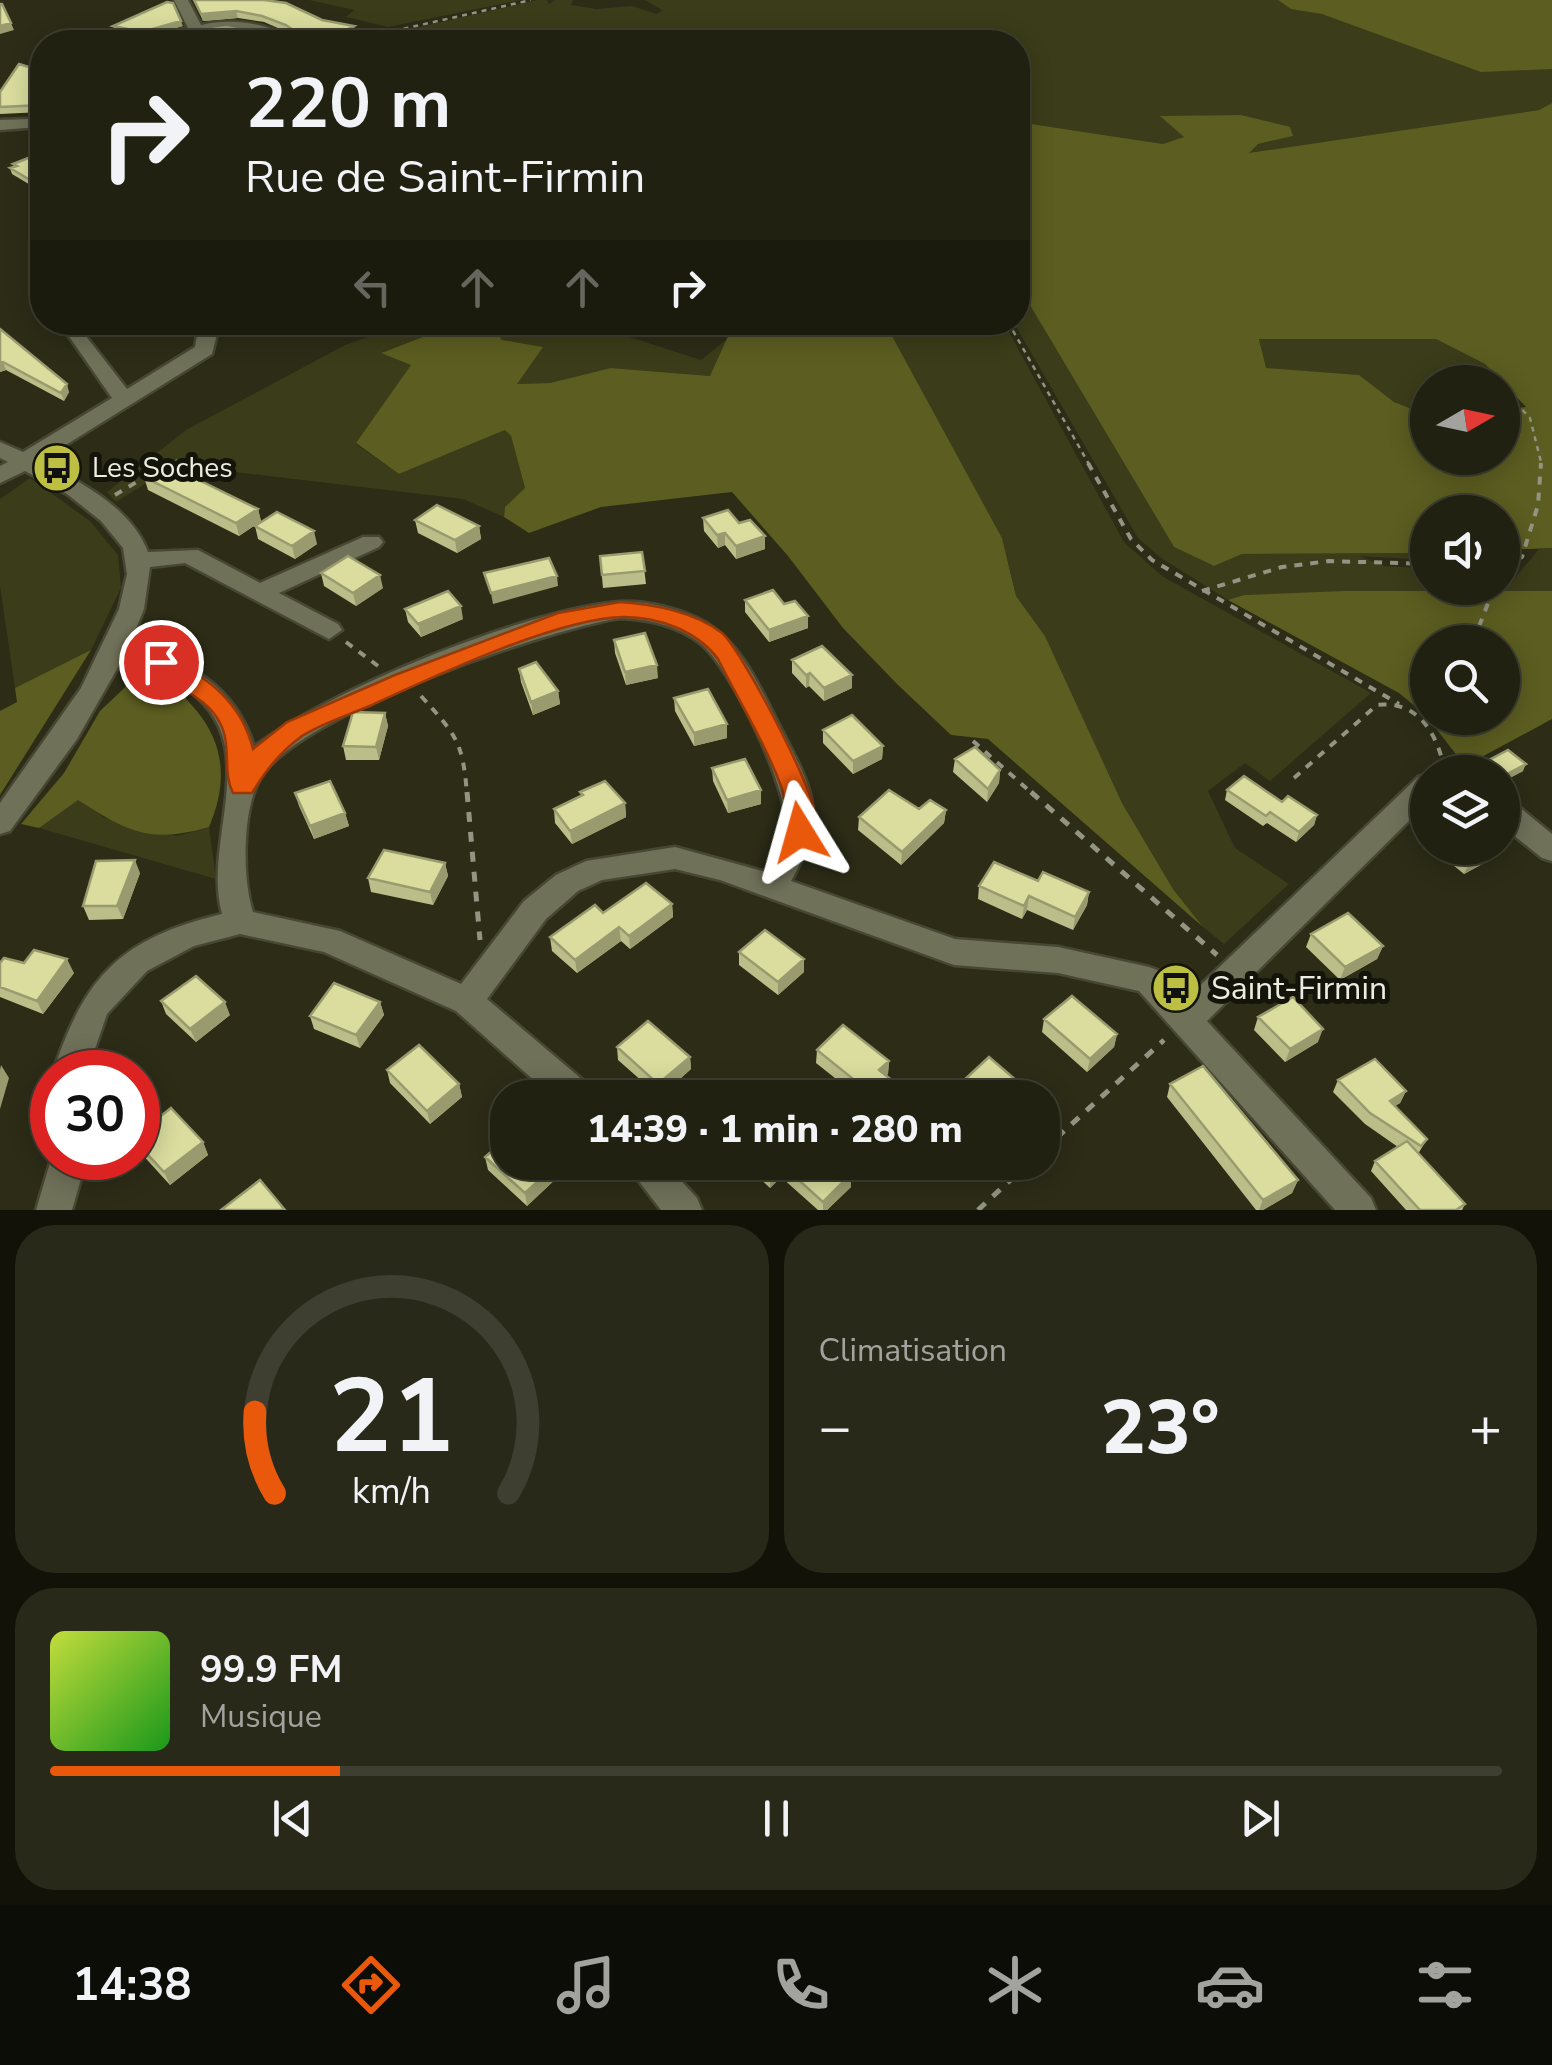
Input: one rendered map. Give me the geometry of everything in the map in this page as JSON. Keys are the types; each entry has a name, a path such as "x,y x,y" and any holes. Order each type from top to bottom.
{"street":[{"path":"181,0 196,30"},
{"path":"201,30 218,26 261,30"},
{"path":"0,125 30,125"},
{"path":"75,335 125,401"},
{"path":"0,476 206,350 208,335"},
{"path":"0,449 99,506 120,527 136,550 138,562 138,584 130,619 56,748 0,822"},
{"path":"258,593 371,542"},
{"path":"138,562 189,555 328,630"},
{"path":"242,786 263,755 296,728 399,683 542,626 583,614 644,611 691,625 715,640 728,656 793,784 801,808 800,832 773,887"},
{"path":"112,652 161,662 207,690 231,719 241,746 242,786 230,882 240,922"},
{"path":"1188,1018 1410,802"},
{"path":"1520,824 1552,850"},
{"path":"467,1001 534,910 567,883 597,869 676,858 723,869 954,952 1058,960 1149,980 1188,1018 1358,1210"},
{"path":"78,1050 94,1007 136,962 186,935 240,922 329,940 467,1001 558,1080"},
{"path":"54,1210 63,1180"},
{"path":"657,1180 684,1210"}],"path":[{"path":"399,30 531,0"},
{"path":"1015,335 1131,539 1152,560 1410,707 1436,737 1440,755"},
{"path":"1520,406 1530,416 1546,456 1534,527 1520,558"},
{"path":"164,468 178,460"},
{"path":"99,506 150,475"},
{"path":"1202,591 1282,567 1313,563 1410,564"},
{"path":"328,630 434,706 455,734 464,755 482,960 492,971"},
{"path":"1294,778 1376,705 1399,704"},
{"path":"974,741 1236,971"},
{"path":"1060,1135 1188,1018"},
{"path":"978,1210 1010,1180"}],"shaded area":[{"path":"309,0 521,0 388,27 346,17 354,10"},
{"path":"537,0 547,0 549,4 573,0 571,5 596,9 632,6 657,14 662,10 645,0 1552,0 1552,103 1539,110 1246,154 1258,144 1292,136 1290,128 1241,115 1162,117 1185,138 1163,144 1030,124 1030,30 406,30"},
{"path":"1278,0 1552,0 1552,69 1481,72 1322,14 1291,9"},
{"path":"1552,103 1552,548 1520,549 1520,495 1410,495 1410,553 1242,554 1214,566 1174,547 1030,305 1030,124 1163,144 1184,137 1160,116 1241,115 1290,127 1293,136 1258,144 1249,153 1539,110"},
{"path":"1030,305 1174,547 1214,566 1242,554 1410,553 1410,559 1360,556 1384,566 1410,567 1410,592 1244,595 1228,600 1161,558 1138,538 1021,335 1030,335"},
{"path":"372,335 429,335 382,352 412,364 356,444 399,474 505,430 511,436 525,488 505,507 504,517 463,499 175,465 116,502 107,492 186,430 345,345"},
{"path":"428,335 498,335 502,340 543,347 517,384 550,383 611,368 710,376 729,335 892,335 1002,538 1016,596 1045,636 1122,803 1173,889 1203,927 988,739 951,735 843,628 732,492 601,507 529,533 504,517 505,507 525,488 511,436 505,430 399,474 356,443 411,365 381,353"},
{"path":"498,335 623,335 701,360 727,339 711,376 611,368 550,383 516,384"},
{"path":"892,335 1011,335 1124,542 1162,576 1371,693 1270,781 1245,763 1208,791 1235,848 1289,884 1224,944 1203,927 1173,889 1122,803 1045,636 1016,596 1002,538"},
{"path":"1259,338 1436,339 1486,365 1410,365 1410,408 1394,402 1358,375 1265,368"},
{"path":"30,478 90,521 118,555 121,588 91,650 15,688 0,586 0,499"},
{"path":"1552,548 1552,591 1520,591 1520,572 1539,549"},
{"path":"1410,591 1410,605 1520,605 1520,591 1552,591 1552,719 1485,755 1457,755 1441,735 1520,735 1520,625 1410,625 1410,702 1228,600 1244,595"},
{"path":"91,650 0,795 0,711 17,702 15,688"},
{"path":"136,677 175,688 196,710 213,738 221,781 209,827 171,834 140,832 78,800 39,828 21,824 64,773 100,711"},
{"path":"78,799 104,817 177,836 209,827 216,879 39,828"}],"building":[{"path":"194,0 264,0 286,3 322,20 354,26 346,30 293,30 262,16 236,11 201,14"},
{"path":"167,2 173,3 181,21 149,30 113,26"},
{"path":"0,4 11,23 0,26"},
{"path":"19,64 30,67 30,106 0,107 0,92"},
{"path":"30,157 30,180 10,168 17,166 13,164"},
{"path":"0,329 67,384 61,393 0,363"},
{"path":"166,464 258,509 236,523 144,477"},
{"path":"437,505 479,526 455,540 415,520"},
{"path":"728,510 739,523 750,520 765,536 736,546 725,533 717,535 703,518"},
{"path":"277,512 314,531 292,546 255,526"},
{"path":"642,552 645,571 602,575 600,556"},
{"path":"348,556 380,575 353,593 321,573"},
{"path":"549,558 557,576 491,593 484,573"},
{"path":"773,590 784,604 795,601 808,616 769,630 745,600"},
{"path":"448,591 461,606 418,624 405,609"},
{"path":"645,633 657,665 625,672 614,640"},
{"path":"822,646 852,675 824,688 792,660"},
{"path":"536,662 558,691 531,702 519,669"},
{"path":"708,689 727,724 694,733 674,698"},
{"path":"353,712 385,713 376,747 343,746"},
{"path":"852,715 883,746 853,761 823,730"},
{"path":"975,747 1000,770 988,789 955,759"},
{"path":"745,759 761,790 727,800 712,768"},
{"path":"1244,776 1282,802 1288,796 1317,815 1299,832 1270,812 1266,816 1227,790"},
{"path":"330,781 345,813 310,826 295,793"},
{"path":"605,781 625,803 570,831 554,809"},
{"path":"889,790 919,809 930,800 946,810 902,852 859,817"},
{"path":"384,850 445,863 430,892 368,878"},
{"path":"135,860 117,906 83,906 96,861"},
{"path":"994,862 1038,881 1043,872 1089,892 1075,917 1029,896 1024,906 979,886"},
{"path":"646,883 672,904 629,936 619,927 575,960 550,937 595,905 603,913"},
{"path":"1348,913 1383,946 1345,967 1311,934"},
{"path":"765,930 804,959 778,982 739,952"},
{"path":"34,950 67,959 37,1001 0,987 0,963 4,958 24,963"},
{"path":"196,976 225,1002 190,1029 161,1001"},
{"path":"334,983 380,1002 356,1035 310,1016"},
{"path":"1072,996 1117,1034 1090,1059 1044,1019"},
{"path":"1293,997 1323,1029 1290,1049 1258,1017"},
{"path":"648,1021 690,1057 663,1080 654,1080 617,1047"},
{"path":"843,1025 889,1061 879,1070 892,1080 854,1080 817,1050"},
{"path":"419,1045 459,1084 427,1111 387,1070"},
{"path":"989,1057 1016,1080 964,1080"},
{"path":"1375,1059 1406,1091 1390,1101 1427,1139 1421,1146 1370,1113 1338,1080"},
{"path":"1203,1066 1298,1180 1263,1200 1170,1084"},
{"path":"171,1108 203,1142 164,1172 160,1168 160,1117"},
{"path":"1407,1141 1465,1204 1456,1210 1420,1210 1375,1161"},
{"path":"260,1180 285,1210 221,1210"},
{"path":"511,1180 539,1180 525,1193"},
{"path":"799,1180 845,1180 823,1202"}],"place":[{"name":"Les Soches","path":"57,468"},
{"name":"Saint-Firmin","path":"1176,988"}],"route":[{"path":"161,662 207,690 231,719 241,746 242,786 263,755 296,728 403,681 566,618 620,610 644,611 691,625 715,640 728,656 793,784 801,808 800,832"}]}
